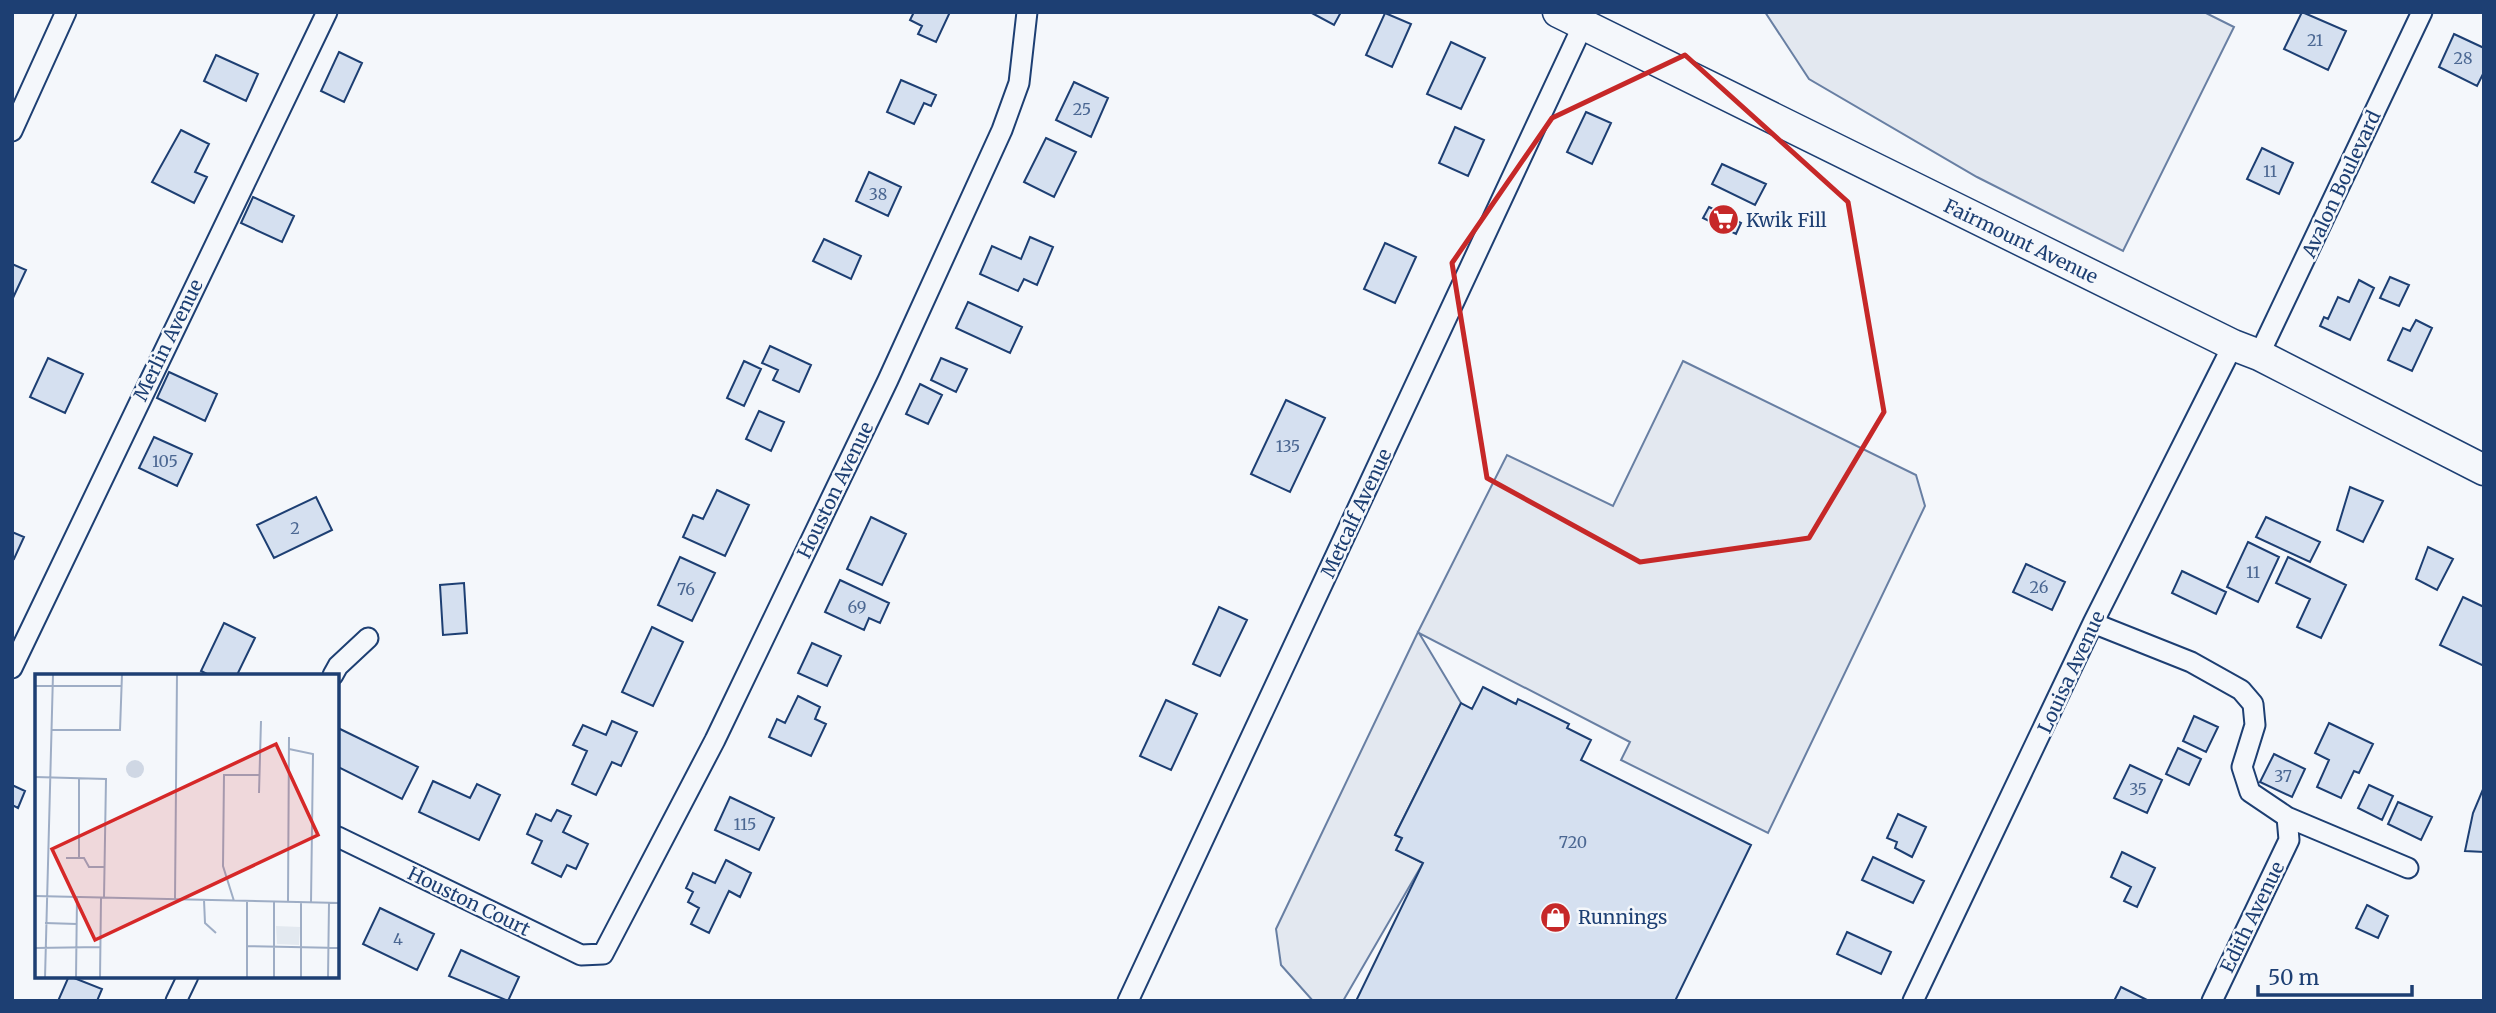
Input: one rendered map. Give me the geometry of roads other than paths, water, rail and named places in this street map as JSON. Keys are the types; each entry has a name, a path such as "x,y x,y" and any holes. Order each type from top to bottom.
{"main road":[{"name":"Fairmount Avenue","path":"1571,19 2246,350 2481,461"}],"street":[{"path":"12,131 66,12"},
{"name":"Merlin Avenue","path":"12,668 327,12"},
{"name":"Houston Avenue","path":"603,954 715,740 888,380 996,142 1020,83 1027,12"},
{"name":"Avalon Boulevard","path":"2246,350 2422,12"},
{"name":"Metcalf Avenue","path":"1128,1001 1571,19"},
{"name":"Louisa Avenue","path":"1913,1001 2093,623 2246,350"},
{"path":"2093,623 2191,662 2241,690 2253,704 2255,725 2242,768 2250,792 2288,825 2408,868"},
{"path":"334,674 338,666 368,638"},
{"name":"Edith Avenue","path":"2212,1001 2289,840 2288,825"},
{"name":"Houston Court","path":"340,838 581,955 603,954"},
{"path":"176,1001 187,978"}],"place":[{"name":"Kwik Fill","path":"1723,220"},
{"name":"Runnings","path":"1555,917"}]}
